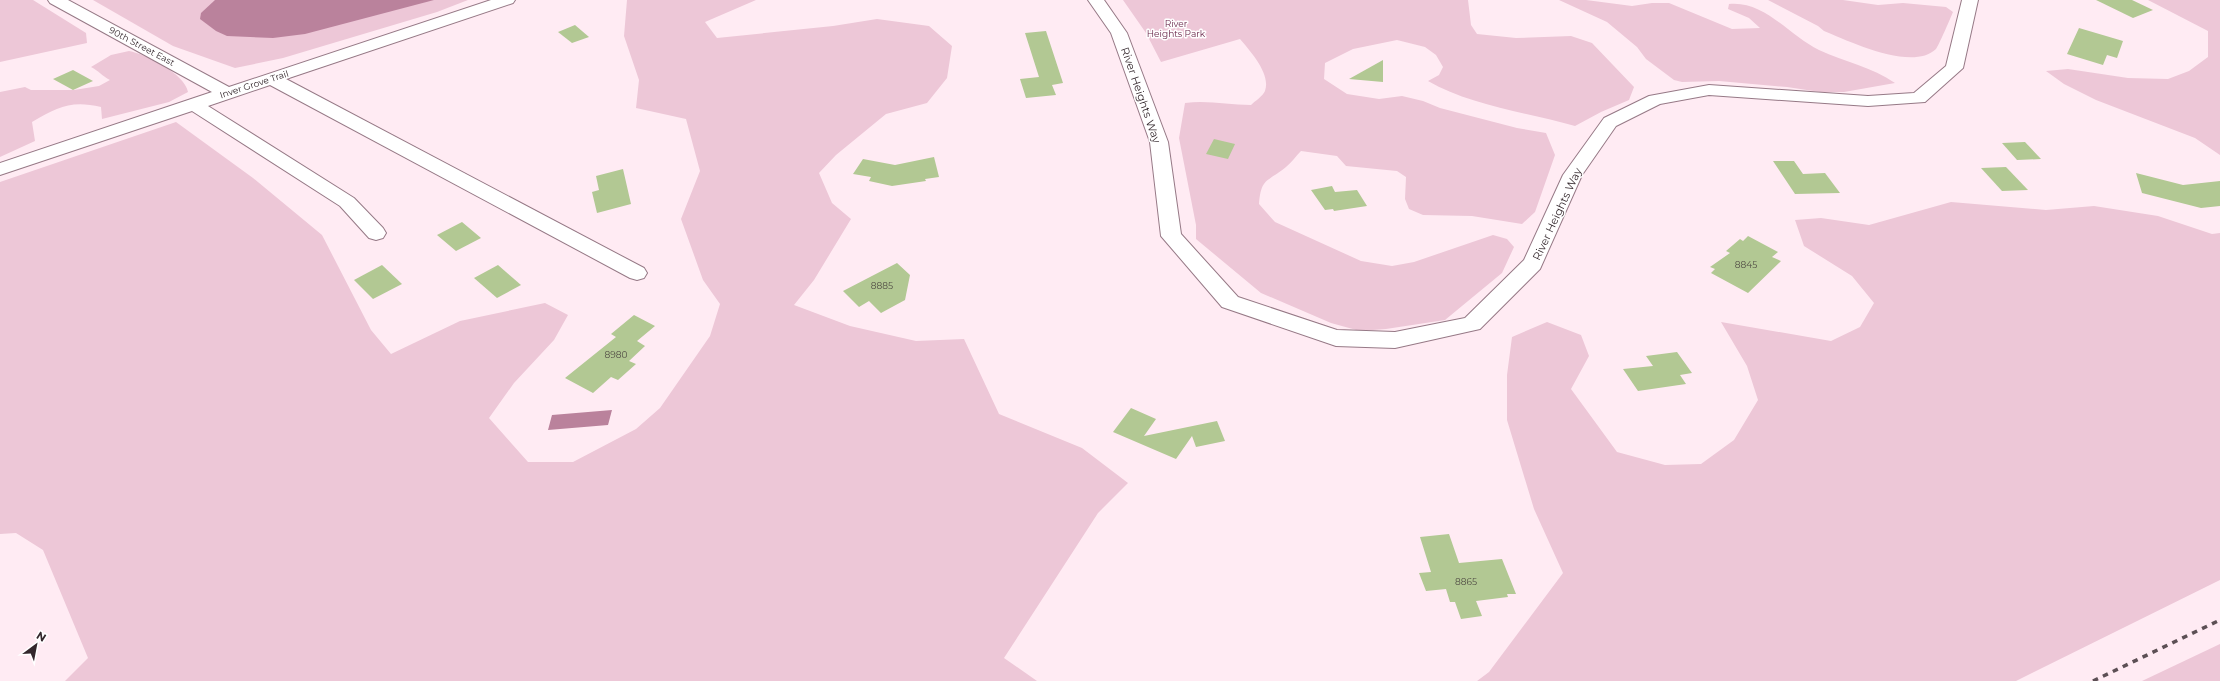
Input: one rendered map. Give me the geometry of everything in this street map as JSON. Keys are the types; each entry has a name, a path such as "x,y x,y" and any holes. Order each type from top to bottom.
{"street":[{"name":"90th Street East","path":"56,0 227,93"},
{"name":"Inver Grove Trail","path":"0,169 507,0"},
{"name":"River Heights Way","path":"1096,0 1119,33 1158,142 1171,236 1230,302 1336,338 1395,340 1472,324 1533,264 1573,175 1610,122 1655,100 1709,90 1868,101 1919,98 1954,68 1970,0"},
{"path":"270,78 637,273"},
{"path":"193,104 347,202 376,233"}],"green space":[{"path":"0,0 33,0 86,33 87,43 0,62"},
{"path":"93,0 468,0 437,12 283,58 235,68 173,46"},
{"path":"627,0 756,0 705,22 717,38 833,26 877,19 929,26 952,46 947,78 927,103 886,114 836,155 819,173 832,203 851,219 814,280 794,305 850,326 916,341 964,339 999,414 1082,448 1128,483 1098,513 1004,658 1037,681 65,681 88,658 43,550 16,533 0,534 0,182 176,122 253,178 322,235 371,330 391,354 460,321 545,303 568,315 554,340 514,383 489,418 528,462 573,462 636,429 660,408 710,336 720,304 703,280 681,219 700,171 686,119 636,108 639,80 624,36"},
{"name":"River Heights Park","path":"1123,0 1468,0 1471,25 1477,34 1516,38 1571,36 1592,43 1634,87 1629,100 1601,112 1575,126 1480,102 1444,89 1428,81 1439,75 1443,67 1436,55 1425,47 1397,40 1353,49 1325,63 1324,79 1347,94 1379,99 1402,96 1423,101 1440,108 1517,128 1546,133 1555,155 1535,212 1522,224 1472,216 1423,215 1409,209 1405,199 1406,177 1397,171 1346,166 1337,156 1301,151 1290,164 1266,181 1260,195 1259,204 1275,222 1361,261 1392,266 1414,262 1493,235 1507,239 1514,247 1502,273 1445,320 1386,329 1360,331 1331,323 1261,293 1196,239 1196,225 1179,138 1185,103 1202,102 1251,105 1261,97 1265,91 1266,84 1263,71 1240,39 1161,62 1146,33"},
{"path":"1559,0 1586,0 1632,6 1652,3 1669,3 1732,29 1760,28 1749,18 1728,9 1729,4 1742,4 1765,13 1808,44 1819,50 1868,69 1895,83 1844,92 1820,92 1787,87 1719,81 1682,82 1674,80 1646,59 1637,47 1607,22"},
{"path":"1768,0 1843,0 1878,5 1903,3 1946,7 1953,12 1936,49 1925,55 1912,57 1897,56 1864,47 1824,31 1818,26"},
{"path":"2148,0 2220,0 2220,155 2195,138 2096,100 2064,84 2046,71 2068,69 2128,78 2168,79 2189,71 2208,57 2208,31"},
{"path":"129,51 145,56 164,66 180,78 188,92 169,102 102,119 101,107 81,104 65,106 32,122 35,141 0,157 0,92 25,87 31,90 74,90 99,86 110,80 91,67 111,55"},
{"path":"1951,202 2046,210 2094,206 2158,216 2212,234 2220,233 2220,580 2016,681 1477,681 1489,672 1563,573 1534,509 1507,420 1507,375 1512,337 1547,322 1581,335 1589,356 1571,389 1617,452 1665,465 1701,464 1734,440 1758,400 1747,366 1721,322 1831,341 1860,327 1874,303 1852,276 1804,246 1795,220 1821,218 1869,225"},
{"path":"2220,644 2220,681 2142,681"}],"shaded area":[{"path":"215,0 434,0 305,34 273,38 227,36 216,31 200,19 201,13"},
{"path":"612,410 608,425 548,430 552,415"}],"building":[{"path":"2096,0 2132,0 2153,10 2133,18"},
{"path":"575,25 589,37 572,43 558,32"},
{"path":"2079,28 2123,41 2117,58 2107,55 2103,65 2067,54"},
{"path":"1046,31 1063,83 1052,85 1056,95 1026,98 1020,79 1039,77 1025,33"},
{"path":"1383,60 1383,82 1349,79"},
{"path":"73,70 93,81 73,90 53,79"},
{"path":"1214,139 1235,144 1228,159 1206,154"},
{"path":"2025,142 2041,159 2017,160 2002,143"},
{"path":"934,157 939,177 925,179 926,181 892,186 869,181 871,177 853,174 863,159 895,165"},
{"path":"1773,161 1794,161 1803,174 1825,173 1840,193 1795,194"},
{"path":"2006,167 2028,190 2002,191 1981,168"},
{"path":"623,169 631,204 597,213 592,192 599,190 596,176"},
{"path":"2136,173 2183,185 2220,181 2220,206 2201,208 2142,193"},
{"path":"1332,186 1335,192 1357,190 1367,206 1334,211 1333,209 1325,210 1311,190"},
{"path":"462,222 481,238 456,251 437,235"},
{"path":"1748,236 1778,252 1772,257 1781,261 1748,293 1711,273 1715,269 1710,267 1730,253 1726,251 1740,239 1743,241"},
{"path":"897,263 910,275 905,300 881,313 869,301 859,307 843,291"},
{"path":"382,265 402,284 373,299 354,280"},
{"path":"498,265 521,285 497,298 474,278"},
{"path":"634,315 655,326 637,341 645,346 629,361 636,364 618,380 611,377 593,393 565,378 616,337 611,334"},
{"path":"1677,352 1692,373 1680,375 1686,384 1638,391 1623,369 1653,366 1646,356"},
{"path":"1131,408 1156,419 1144,436 1217,421 1225,441 1196,447 1192,436 1176,459 1113,432"},
{"path":"1449,534 1459,563 1502,559 1516,594 1507,594 1508,597 1476,601 1482,616 1461,619 1455,602 1450,602 1446,589 1426,591 1419,573 1431,572 1420,537"}],"railway":[{"path":"2093,681 2220,620"}]}
